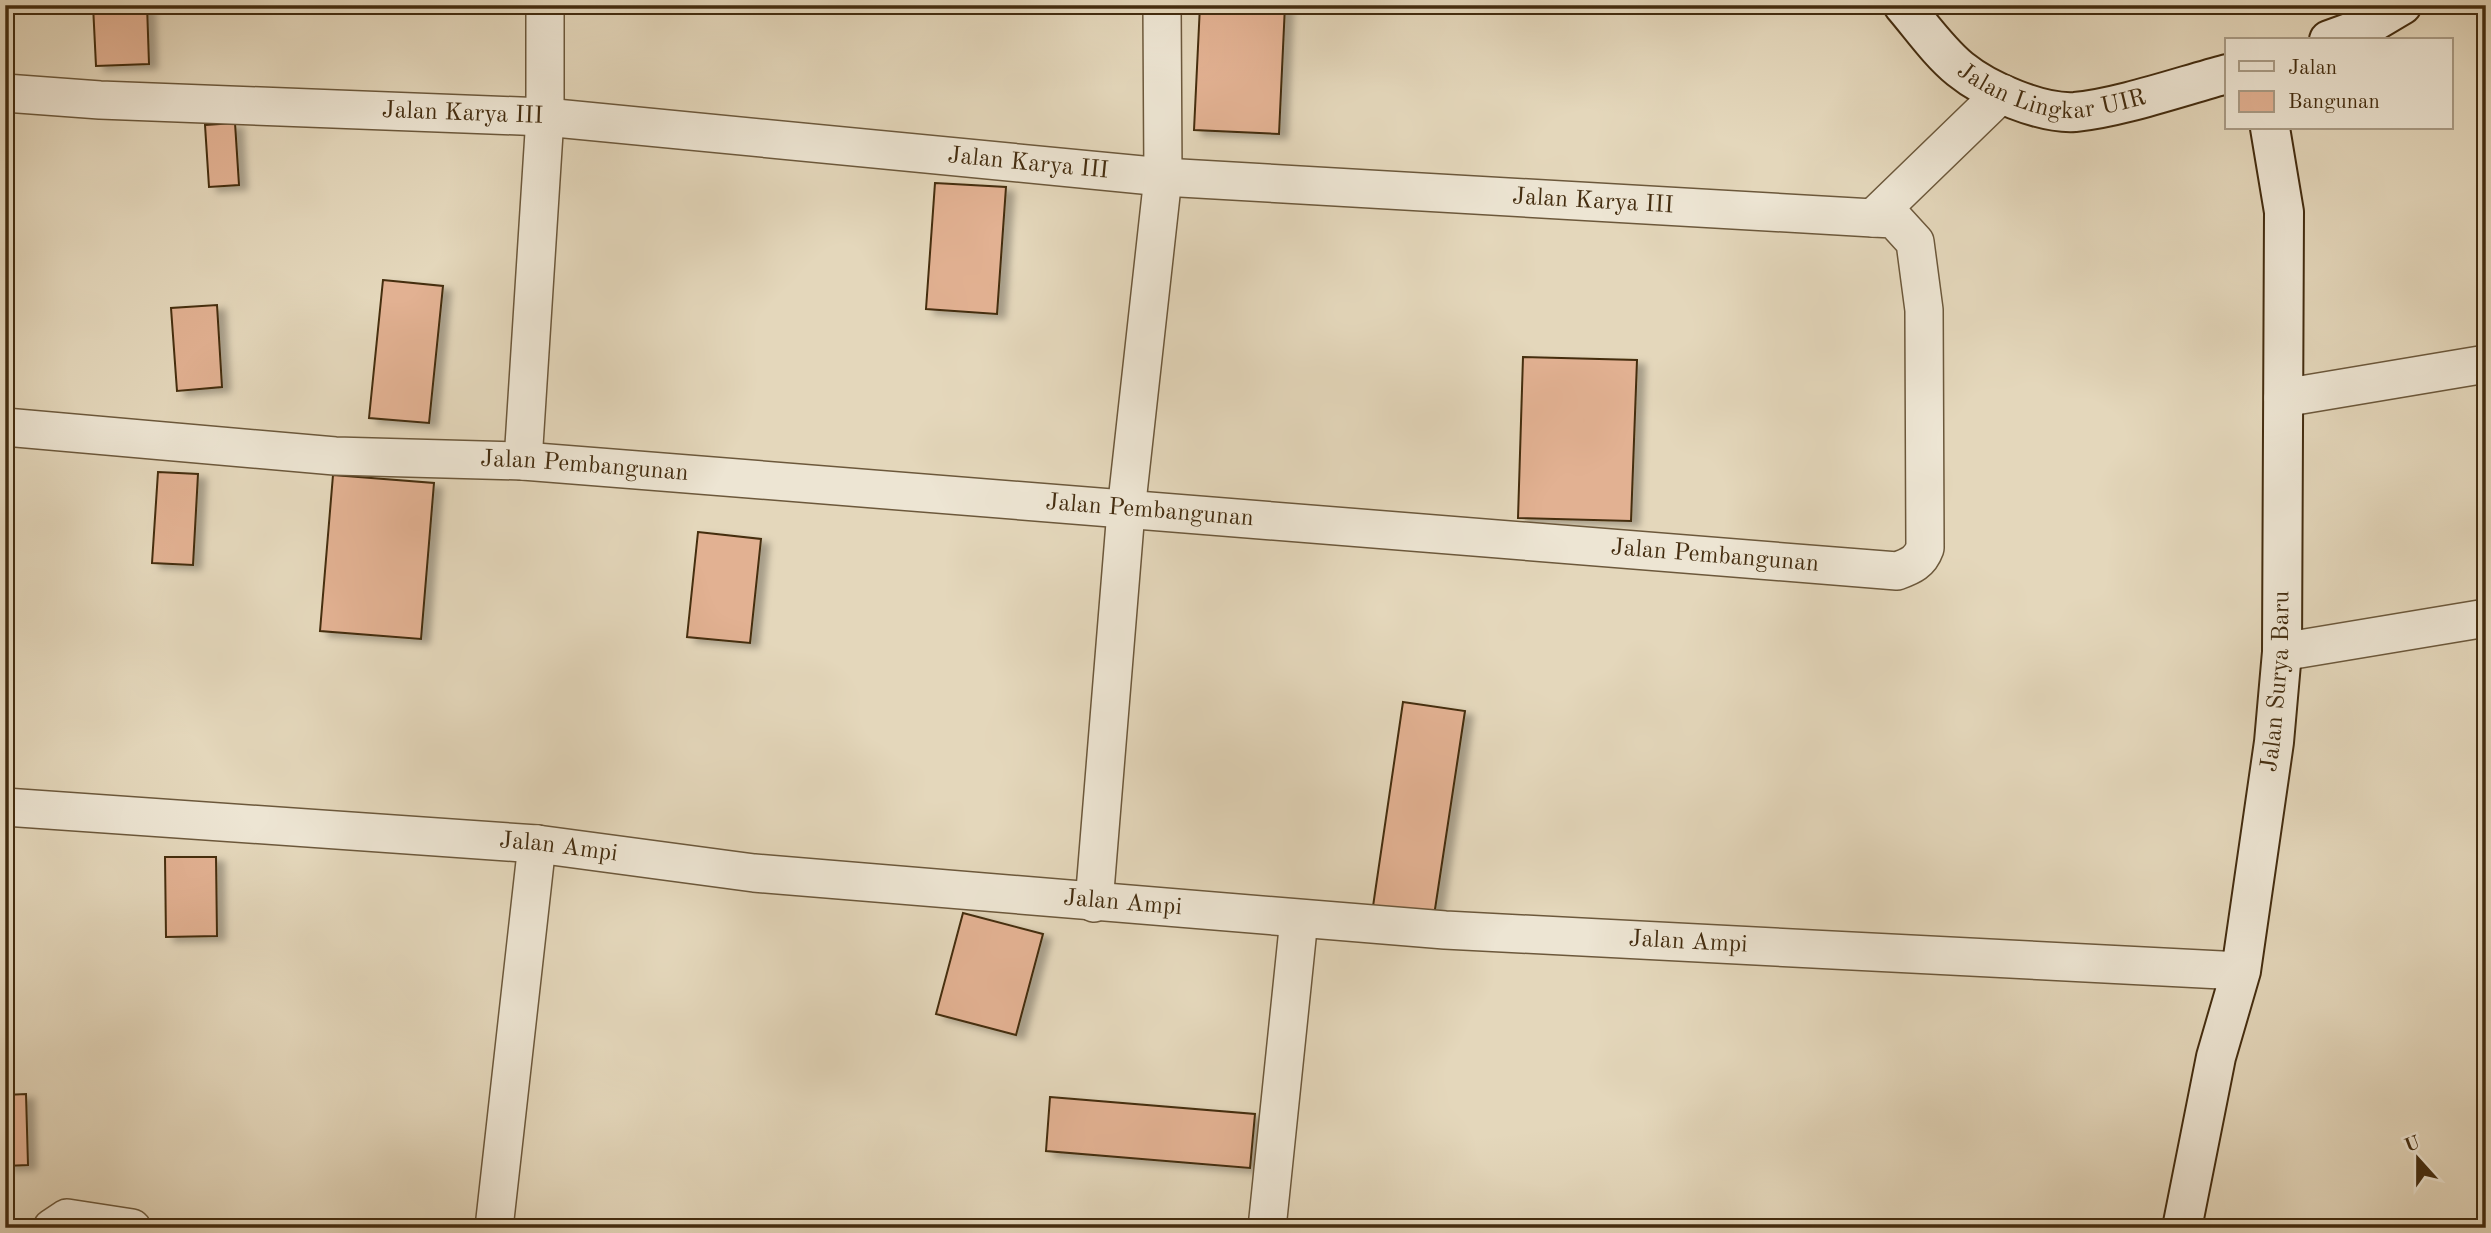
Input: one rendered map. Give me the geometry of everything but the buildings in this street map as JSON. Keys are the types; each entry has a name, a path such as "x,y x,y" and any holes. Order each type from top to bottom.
{"street":[{"path":"523,461 545,117 545,5"},
{"path":"1094,903 1126,511 1163,177 1162,5"},
{"name":"Jalan Lingkar UIR","path":"1903,5 1961,69 2002,93 2046,110 2075,112 2225,74"},
{"path":"2335,38 2365,27 2402,5"},
{"name":"Jalan Karya III","path":"5,93 100,100 545,117 1163,177 1873,218"},
{"path":"1873,218 2002,93"},
{"name":"Jalan Surya Baru","path":"2182,1228 2216,1057 2241,971 2274,743 2282,652 2284,212 2270,130"},
{"name":"Jalan Pembangunan","path":"5,427 335,456 523,461 1897,571 1911,566 1922,557 1925,548 1924,310 1914,242 1894,219 1873,218"},
{"path":"2283,398 2486,364"},
{"path":"2282,652 2486,618"},
{"name":"Jalan Ampi","path":"5,807 537,844 754,873 1445,930 2241,971"},
{"path":"494,1228 537,844"},
{"path":"1267,1228 1299,919"},
{"path":"52,1228 67,1218 132,1228"}]}
